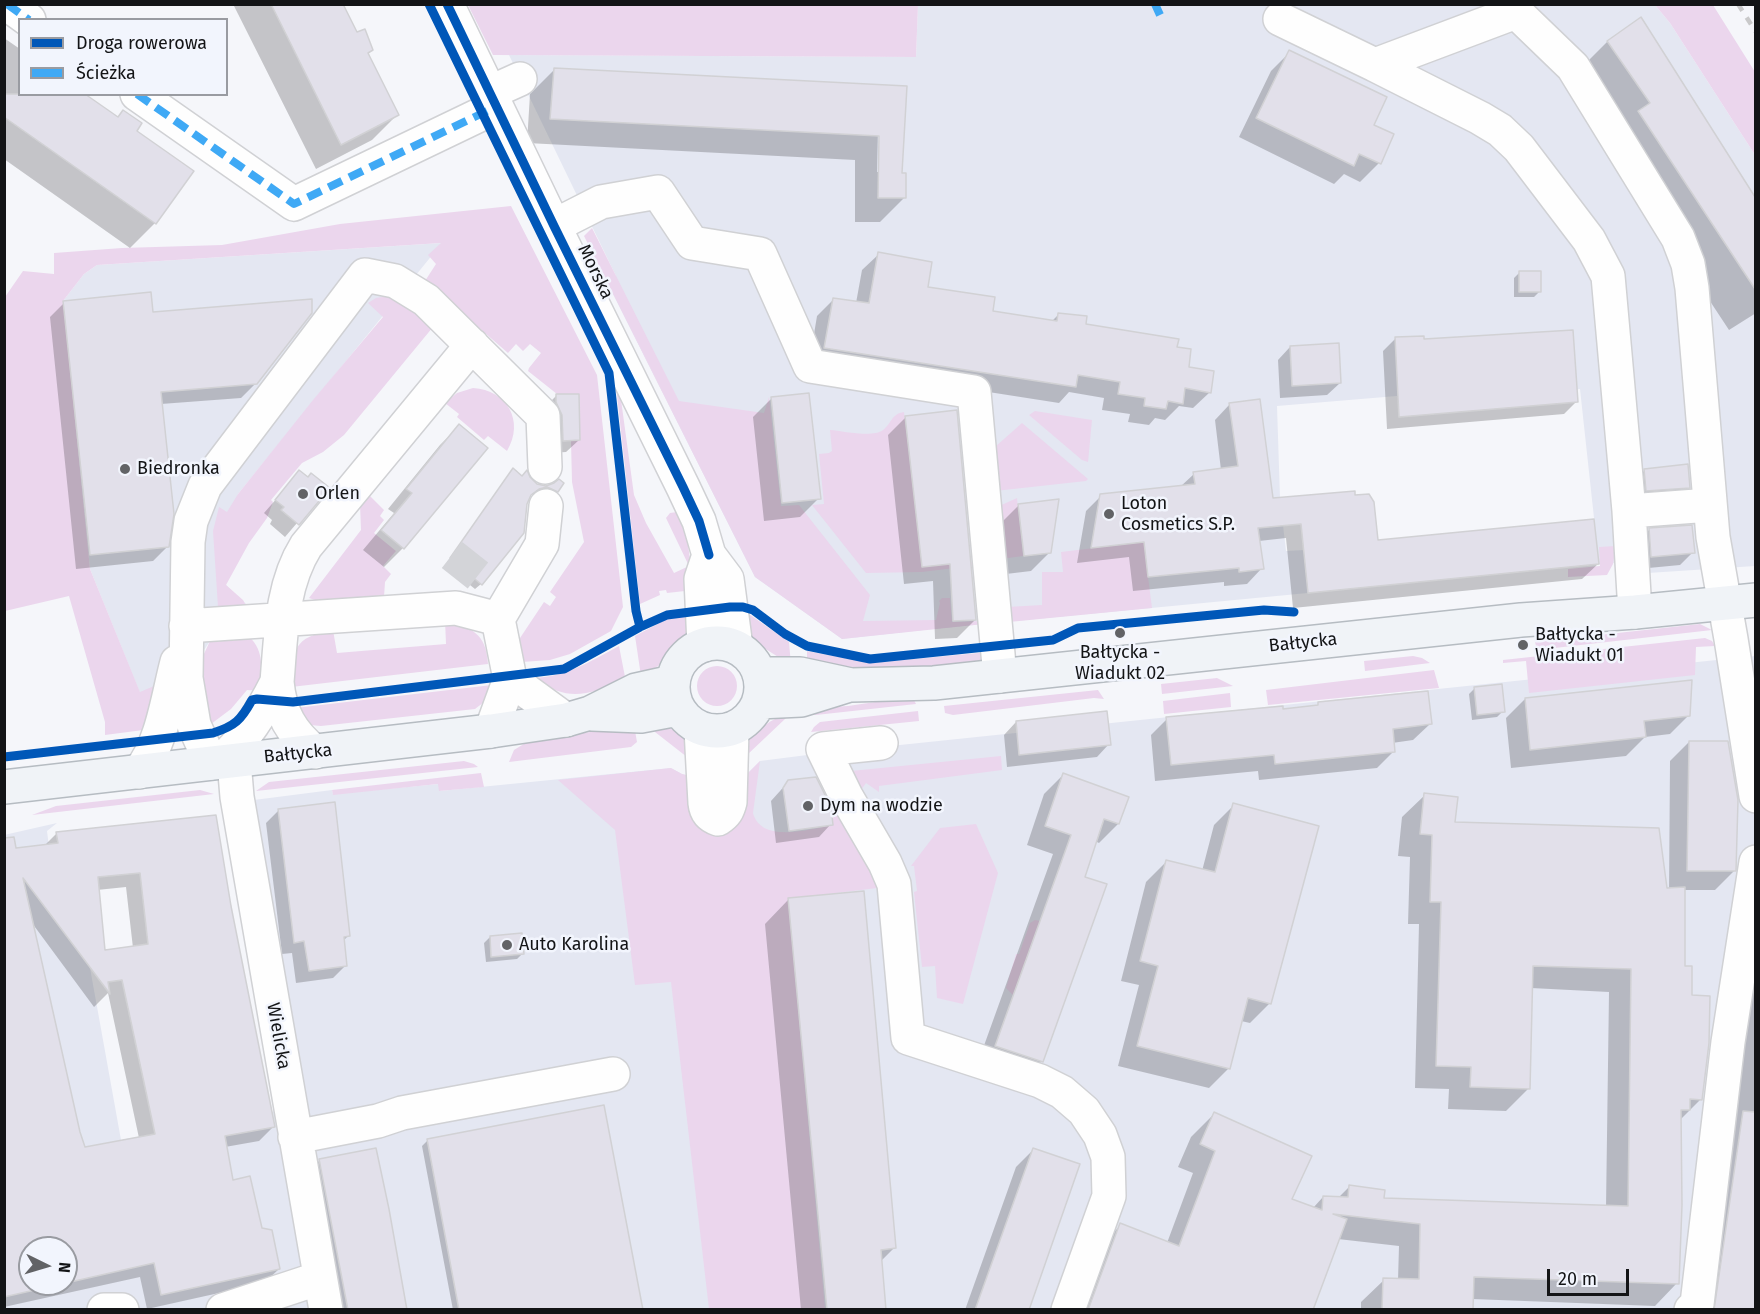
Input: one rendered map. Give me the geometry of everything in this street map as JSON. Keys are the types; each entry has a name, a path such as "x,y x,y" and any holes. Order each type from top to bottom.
{"main road":[{"name":"Bałtycka","path":"759,688 800,674 851,685 934,683 1521,620 1740,602"},
{"path":"704,645 724,645 736,648 754,663 759,688 752,714 696,712 678,665 691,652 704,645"},
{"name":"Bałtycka","path":"4,787 491,731 578,717 636,690 696,712"}],"street":[{"path":"7,4 26,18"},
{"name":"Morska","path":"447,4 683,487 699,521 709,555 727,579 736,648"},
{"path":"1375,65 1516,12 1573,67 1678,238 1688,264 1692,288 1713,537 1740,602 1755,796"},
{"path":"1280,19 1480,117 1500,130 1519,148 1589,240 1608,276 1629,511 1635,612"},
{"path":"140,96 294,204 493,100 520,79"},
{"path":"554,226 601,202 658,192 692,243 760,254 810,366 974,392 999,676"},
{"path":"139,772 149,760 156,740 186,626 188,542 191,521 205,486 365,275 382,277 409,288 426,300 543,416 544,466"},
{"path":"315,752 295,733 280,709 277,682 283,619 290,578 306,546 472,345"},
{"path":"491,731 510,679 498,619 542,544 546,506"},
{"path":"1629,511 1710,506"},
{"path":"704,645 700,579 709,555"},
{"path":"186,626 456,608 498,619"},
{"name":"Wielicka","path":"186,626 186,678 194,725 222,762 237,797 323,1294"},
{"path":"510,679 578,717"},
{"path":"222,762 258,718 277,682"},
{"path":"881,743 823,749 846,796 885,862 894,884 908,1038 1040,1081 1062,1092 1084,1111 1100,1135 1108,1157 1109,1196 1068,1310"},
{"path":"1691,1310 1697,1304 1728,1042 1755,862"},
{"path":"296,1137 378,1121 402,1113 613,1074"},
{"path":"223,1310 323,1294"},
{"path":"104,1310 122,1310"}],"shaded area":[{"path":"918,4 1655,5 1670,23 1755,155 1755,566 1648,573 1646,561 1599,564 1580,389 1398,401 1397,396 1277,406 1280,498 1286,551 1304,550 1308,593 842,639 755,577 606,280 616,276 509,55 916,57"},
{"path":"468,5 918,5 916,57 493,55"},
{"path":"1655,5 1713,5 1755,72 1755,155 1670,23"},
{"path":"511,206 597,375 623,607 611,631 570,654 550,660 522,662 516,644 544,602 550,606 556,597 550,592 584,542 572,482 571,441 580,440 579,394 557,394 528,371 541,353 530,344 523,351 516,344 508,353 425,281 436,264 428,255 441,243 97,265 84,274 63,301 90,569 140,692 154,686 159,692 151,729 105,735 105,722 69,596 5,611 5,297 23,271 54,274 54,253 222,245 340,224"},
{"path":"592,228 679,401 764,413 769,397 781,506 799,505 870,595 863,621 936,620 939,601 942,598 950,598 952,622 984,621 984,624 842,639 755,577 584,236"},
{"path":"442,243 238,494 226,585 247,605 210,641 204,650 204,708 140,693 90,569 63,301 84,274 97,265"},
{"path":"395,295 433,327 344,435 323,452 302,463 271,500 273,502 267,518 249,543 226,585 243,600 247,607 243,610 218,607 213,531 219,507 227,512 238,494 313,400 383,317 368,303 376,298"},
{"path":"619,385 634,495 646,523 674,573 689,566 666,518 670,513 677,512 685,522 694,590 667,593 666,590 659,591 660,595 640,604 616,386"},
{"path":"473,388 495,394 509,409 514,429 507,451 488,436 484,440 457,417 459,414 445,403 457,393"},
{"path":"1035,411 1092,420 1088,462 1082,460 1029,415"},
{"path":"904,412 922,567 979,561 980,565 922,572 866,573 812,505 824,504 819,454 832,451 830,430 872,434 883,430 896,415"},
{"path":"1022,423 1088,479 995,491 995,447"},
{"path":"370,496 384,510 380,516 384,520 374,533 396,551 383,566 391,574 385,582 384,597 318,601 309,598 361,530 360,504 365,497"},
{"path":"1017,498 1023,556 1001,559 997,507"},
{"path":"1201,535 1203,548 1145,553 1152,608 1009,622 1007,607 1042,605 1042,572 1063,572 1061,552"},
{"path":"1616,546 1613,564 1607,575 1568,577 1568,569 1600,566 1599,547"},
{"path":"746,612 789,642 791,665 764,648 750,634"},
{"path":"697,615 688,637 677,652 641,676 635,636 667,619"},
{"path":"445,620 470,629 481,638 487,653 488,664 291,687 292,663 297,647 310,637 333,630 337,653 446,644"},
{"path":"1700,624 1712,630 1537,650 1535,642"},
{"path":"249,637 258,648 260,655 262,691 247,690 231,709 211,724 204,708 203,656 210,641"},
{"path":"1705,638 1712,641 1715,646 1696,647 1695,675 1529,693 1526,661 1503,663 1503,660"},
{"path":"619,646 626,682 589,692 569,694 547,686 534,678 568,671"},
{"path":"807,651 871,663 989,652 984,662 901,669 807,665"},
{"path":"1413,656 1430,663 1365,671 1364,661"},
{"path":"1755,656 1755,1309 5,1309 4,835 57,823 47,831 56,903 78,901 121,1140 281,1110 246,801 332,790 333,794 439,784 440,791 671,768 694,777 747,774 760,761"},
{"path":"717,666 731,672 737,686 731,700 717,706 703,700 697,686 703,672"},
{"path":"1434,670 1439,688 1268,705 1266,690"},
{"path":"1217,678 1233,686 1162,694 1161,684"},
{"path":"492,685 488,699 475,709 321,726 310,725 295,708"},
{"path":"1098,690 1104,699 1094,698 953,715 945,713 944,706"},
{"path":"1230,693 1231,707 1164,714 1163,701"},
{"path":"913,698 916,704 816,715 811,714 810,708 848,706"},
{"path":"918,711 919,721 811,732 820,722"},
{"path":"790,712 747,755 744,747 759,730"},
{"path":"634,725 637,742 631,747 509,762 514,750 527,742"},
{"path":"652,727 671,729 679,733 691,747 687,757 655,732"},
{"path":"1001,756 1002,770 879,786 879,792 866,783 858,794 851,771"},
{"path":"464,761 478,767 256,791 269,782"},
{"path":"760,761 753,813 758,823 766,829 788,832 833,825 828,782 847,816 877,888 788,899 825,1309 709,1309 671,982 635,985 615,830 558,780 671,768 694,777 747,774"},
{"path":"481,773 484,787 439,791 438,784 333,795 332,790"},
{"path":"200,790 214,794 32,815 56,806"},
{"path":"976,824 998,873 963,1004 937,998 935,966 922,967 914,892 917,891 914,866 911,866 940,828"},
{"path":"1035,920 1040,921 1013,995 1006,988 1016,954 1019,954 1030,923"}],"building":[{"path":"271,4 343,4 357,32 365,29 373,50 368,53 399,115 341,145"},
{"path":"1641,17 1755,197 1755,289 1638,111 1650,103 1607,41"},
{"path":"1289,50 1387,97 1374,125 1394,134 1381,164 1359,154 1354,166 1256,118"},
{"path":"554,68 907,86 902,173 906,173 906,198 878,198 879,136 550,119"},
{"path":"4,94 88,96 118,117 123,110 142,123 137,131 194,171 156,224 4,117"},
{"path":"878,252 932,262 928,287 995,297 993,311 1057,321 1058,313 1087,316 1086,324 1179,339 1177,347 1191,349 1189,367 1214,371 1211,393 1185,388 1183,404 1168,401 1166,409 1144,406 1145,398 1118,394 1120,382 1078,375 1076,387 824,348 833,298 869,303"},
{"path":"1519,271 1541,271 1541,292 1519,292"},
{"name":"Biedronka","path":"151,292 153,312 312,299 312,313 257,384 161,392 174,514 169,547 90,555 63,301"},
{"path":"1573,330 1578,402 1399,417 1395,337 1424,336 1424,339"},
{"path":"1339,343 1341,383 1292,386 1290,346"},
{"path":"809,393 821,499 782,503 771,397"},
{"path":"556,394 579,394 580,440 563,441 562,415 556,402"},
{"path":"1260,399 1273,498 1355,491 1355,495 1369,494 1374,502 1378,540 1594,519 1599,564 1308,593 1301,524 1258,528 1264,569 1239,572 1239,568 1148,577 1144,542 1091,548 1100,494 1195,484 1193,472 1238,466 1229,403"},
{"path":"957,410 976,620 953,621 950,564 922,567 905,416"},
{"path":"459,424 488,448 404,549 381,530 412,493 406,489"},
{"path":"1688,464 1690,488 1646,491 1644,469"},
{"path":"513,468 522,476 527,470 537,484 546,486 559,479 564,483 558,492 547,487 531,495 527,504 524,533 482,585 450,558"},
{"name":"Orlen","path":"299,470 308,477 311,473 330,488 299,525 281,510 284,507 275,500"},
{"path":"1059,499 1051,553 1024,556 1018,504"},
{"path":"1692,525 1695,553 1651,557 1649,528"},
{"path":"1692,680 1690,716 1644,721 1646,737 1530,750 1525,698"},
{"path":"1502,684 1505,712 1477,715 1474,687"},
{"path":"1428,691 1432,724 1393,729 1395,752 1275,764 1274,755 1171,765 1166,717 1283,706 1283,709 1318,705 1318,702"},
{"path":"1107,711 1111,745 1019,755 1016,721"},
{"path":"1689,741 1728,741 1738,800 1736,871 1687,871"},
{"path":"1063,773 1129,797 1119,824 1104,819 1085,877 1107,884 1043,1062 995,1046 1071,835 1045,826"},
{"name":"Dym na wodzie","path":"816,777 831,807 833,825 789,831 783,788 788,780"},
{"path":"1424,793 1458,797 1455,822 1659,828 1667,888 1685,887 1685,966 1692,966 1692,995 1710,996 1709,1043 1702,1100 1690,1099 1690,1110 1681,1110 1682,1205 1679,1284 1474,1277 1473,1310 1382,1310 1383,1278 1419,1279 1420,1224 1333,1214 1347,1219 1313,1310 1088,1310 1120,1223 1179,1246 1215,1151 1200,1144 1214,1112 1312,1156 1292,1199 1322,1210 1323,1196 1348,1197 1349,1185 1385,1190 1384,1198 1628,1206 1631,969 1533,966 1530,1089 1470,1087 1471,1067 1436,1066 1441,902 1430,902 1432,835 1420,834"},
{"path":"335,802 350,936 344,937 347,966 309,971 304,941 294,943 278,809"},
{"path":"1233,803 1319,826 1271,1004 1248,998 1230,1069 1137,1046 1158,966 1140,961 1166,860 1215,872"},
{"path":"216,815 231,906 275,1127 225,1136 233,1180 250,1176 262,1228 272,1230 280,1269 161,1295 154,1263 78,1280 78,1236 18,1236 18,1294 4,1297 4,838 14,837 16,848 58,843 56,832","holes":["140,873 148,944 105,950 98,877","23,878 110,994 108,982 122,980 155,1134 85,1147"]},
{"path":"864,891 896,1248 881,1250 886,1310 827,1310 788,898"},
{"name":"Auto Karolina","path":"522,933 524,954 491,957 490,936"},
{"path":"604,1105 643,1310 459,1310 427,1139"},
{"path":"1743,1111 1755,1112 1755,1310 1714,1310"},
{"path":"376,1148 407,1310 348,1310 319,1159"},
{"path":"1033,1148 1080,1164 1029,1310 975,1310"}],"tunnel":[{"path":"452,555 485,581"}],"railway":[{"path":"1738,4 1756,32"}],"marked path":[{"path":"7,4 26,18"},
{"path":"1155,4 1160,15"},
{"path":"140,96 294,204 487,111"}],"cycle path":[{"path":"429,4 609,373 636,611 640,627"},
{"path":"447,4 683,487 699,521 709,555"},
{"path":"4,757 213,733 237,721 252,700 257,699 293,702 564,669 640,627 667,615 730,607 753,610 785,634 807,646 870,659 1053,640 1078,628 1264,610 1294,612"}],"place":[{"name":"Biedronka","path":"125,469"},
{"name":"Orlen","path":"303,494"},
{"name":"Loton Cosmetics S.P.","path":"1109,514"},
{"name":"Bałtycka - Wiadukt 02","path":"1120,633"},
{"name":"Bałtycka - Wiadukt 01","path":"1523,645"},
{"name":"Dym na wodzie","path":"808,806"},
{"name":"Auto Karolina","path":"507,945"}]}
